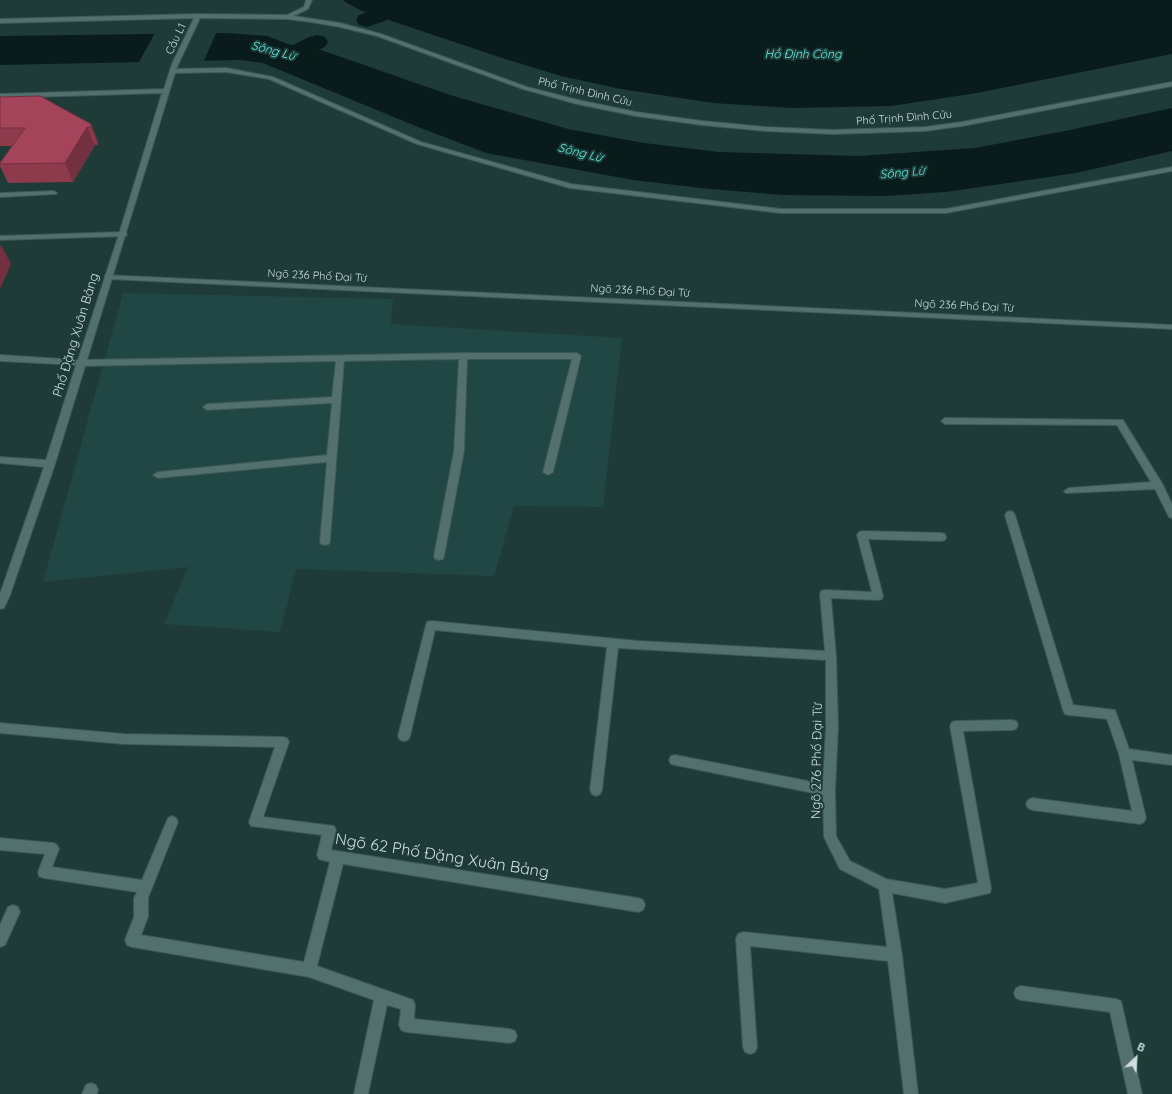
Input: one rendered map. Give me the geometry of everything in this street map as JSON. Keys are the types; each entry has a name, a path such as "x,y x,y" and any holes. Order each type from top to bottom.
{"street":[{"path":"287,17 306,8 309,0"},
{"name":"Phố Trịnh Đình Cửu","path":"0,21 198,16 287,17 340,25 379,35 524,88 577,102 644,115 702,123 765,129 833,132 925,129 970,123 1172,84"},
{"name":"Cầu L1","path":"174,68 198,16"},
{"path":"174,68 226,70 272,78 419,143 570,186 781,211 946,211 1172,169"},
{"name":"Phố Đặng Xuân Bảng","path":"2,598 50,464 174,68"},
{"path":"0,96 166,91"},
{"path":"0,194 54,192"},
{"path":"0,238 123,234"},
{"name":"Ngõ 236 Phố Đại Từ","path":"108,277 1172,327"},
{"path":"0,358 81,363 463,356 577,356 548,472"},
{"path":"439,556 459,451 463,356"},
{"path":"326,541 340,358"},
{"path":"207,407 336,400"},
{"path":"945,421 1120,422 1158,485 1172,514"},
{"path":"158,475 332,458"},
{"path":"0,460 50,464"},
{"path":"1068,492 1158,485"},
{"path":"1010,515 1069,710 1111,714 1125,754 1140,818 1032,804"},
{"name":"Ngõ 276 Phố Đại Từ","path":"941,536 862,534 878,596 825,594 831,656 832,727 829,791 830,837 845,865 885,885 945,896 986,888 956,726 1012,725"},
{"path":"404,736 431,626 613,643 831,656"},
{"path":"596,790 613,643"},
{"name":"Ngõ 62 Phố Đặng Xuân Bảng","path":"0,728 124,739 283,742 255,822 330,830 323,855 638,905"},
{"path":"1125,754 1172,760"},
{"path":"675,760 829,791"},
{"path":"172,822 141,898 141,917 132,940 309,970 408,1005 406,1025 510,1036"},
{"path":"0,844 53,849 44,872 146,887"},
{"path":"309,970 338,857"},
{"path":"885,885 912,1094"},
{"path":"0,940 13,912"},
{"path":"750,1047 743,939 895,955"},
{"path":"1020,993 1116,1006 1135,1094"},
{"path":"361,1094 382,996"}],"shaded area":[{"path":"123,293 393,299 391,324 622,338 603,507 514,506 494,576 296,569 280,632 164,624 188,567 43,582"}],"water":[{"name":"Hồ Định Công","path":"344,0 1172,0 1172,54 977,93 891,106 792,108 713,103 621,89 561,76 502,58 362,11"},
{"name":"Sông Lừ","path":"227,33 267,36 288,44 321,50 450,95 568,129 644,143 719,152 858,156 975,148 1070,130 1172,108 1172,151 1076,173 946,192 886,196 783,195 710,189 633,180 486,153 413,125 263,63 241,60 0,65 0,36"}],"pier":[{"path":"156,31 217,31 203,63 138,64"}],"building":[{"path":"40,96 91,124 91,127 87,127 65,163 0,164 25,128 0,128 0,97"}],"waterway":[{"path":"367,20 377,16"},
{"name":"Sông Lừ","path":"291,55 317,42"}]}
